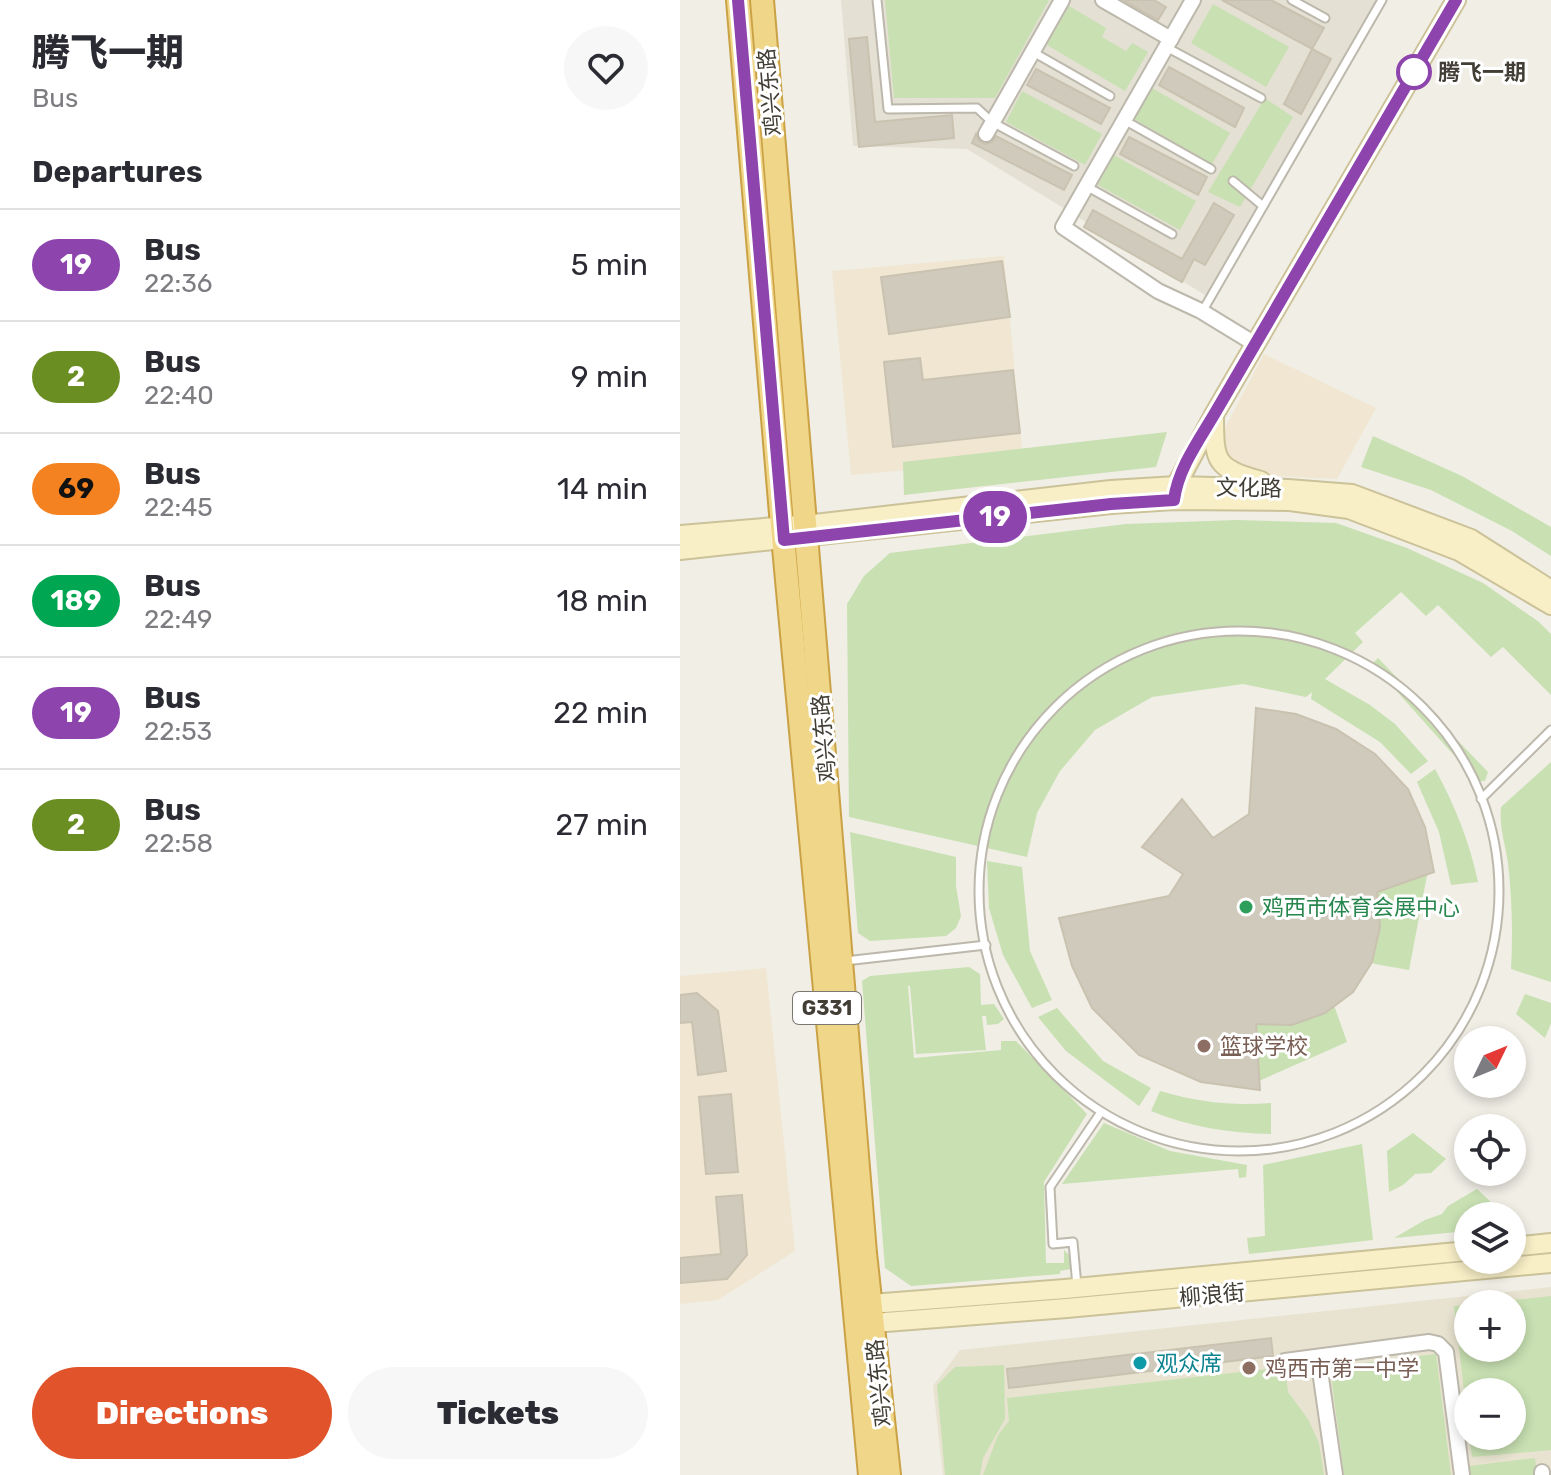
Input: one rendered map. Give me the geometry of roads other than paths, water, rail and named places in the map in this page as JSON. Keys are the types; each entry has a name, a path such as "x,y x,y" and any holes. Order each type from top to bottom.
{"highway":[{"name":"鸡兴东路","path":"738,0 783,533 866,1313 889,1475"},
{"name":"鸡兴东路","path":"762,0 842,962 866,1313 870,1475"}],"main road":[{"path":"1176,486 1215,413 1456,0"},
{"path":"1215,413 1214,451 1231,472 1288,489"},
{"name":"文化路","path":"807,531 1111,490 1176,486 1352,494 1471,539 1551,590"},
{"name":"文化路","path":"783,533 1174,500 1290,501 1349,509 1459,551 1551,605"},
{"path":"680,535 783,533"},
{"path":"680,550 783,533"},
{"path":"1526,1246 1551,1243"},
{"name":"柳浪街","path":"866,1313 1077,1288 1454,1252"},
{"name":"柳浪街","path":"866,1313 1067,1308 1551,1263"}],"street":[{"path":"989,128 1062,0"},
{"path":"1103,0 1168,43"},
{"path":"1193,0 1063,227 1158,291 1202,312 1255,344"},
{"path":"1285,1361 1429,1342 1438,1344 1446,1352 1462,1475"},
{"path":"1318,1357 1335,1475"}],"lane":[{"path":"877,0 888,109 977,108 989,128 1074,166"},
{"path":"1292,0 1325,18"},
{"path":"1202,312 1382,0"},
{"path":"1168,43 1261,98"},
{"path":"1033,52 1110,96"},
{"path":"1124,120 1211,169"},
{"path":"1233,181 1263,206"},
{"path":"1086,186 1172,234"},
{"path":"1234,629 1316,640 1397,681 1459,748 1481,799 1495,831 1500,922 1474,1009 1420,1082 1345,1132 1257,1153 1166,1143 1092,1108 1032,1051 992,978 977,897 988,816 1023,742 1080,682 1153,643 1234,629"},
{"path":"1481,799 1551,730"},
{"path":"842,962 986,945"},
{"path":"1077,1288 1073,1242 1053,1244 1050,1187 1101,1112"}],"place":[{"name":"腾飞一期","path":"1414,72"},
{"name":"鸡西市体育会展中心","path":"1246,907"},
{"name":"篮球学校","path":"1204,1046"},
{"name":"观众席","path":"1140,1363"},
{"name":"鸡西市第一中学","path":"1249,1368"}]}
